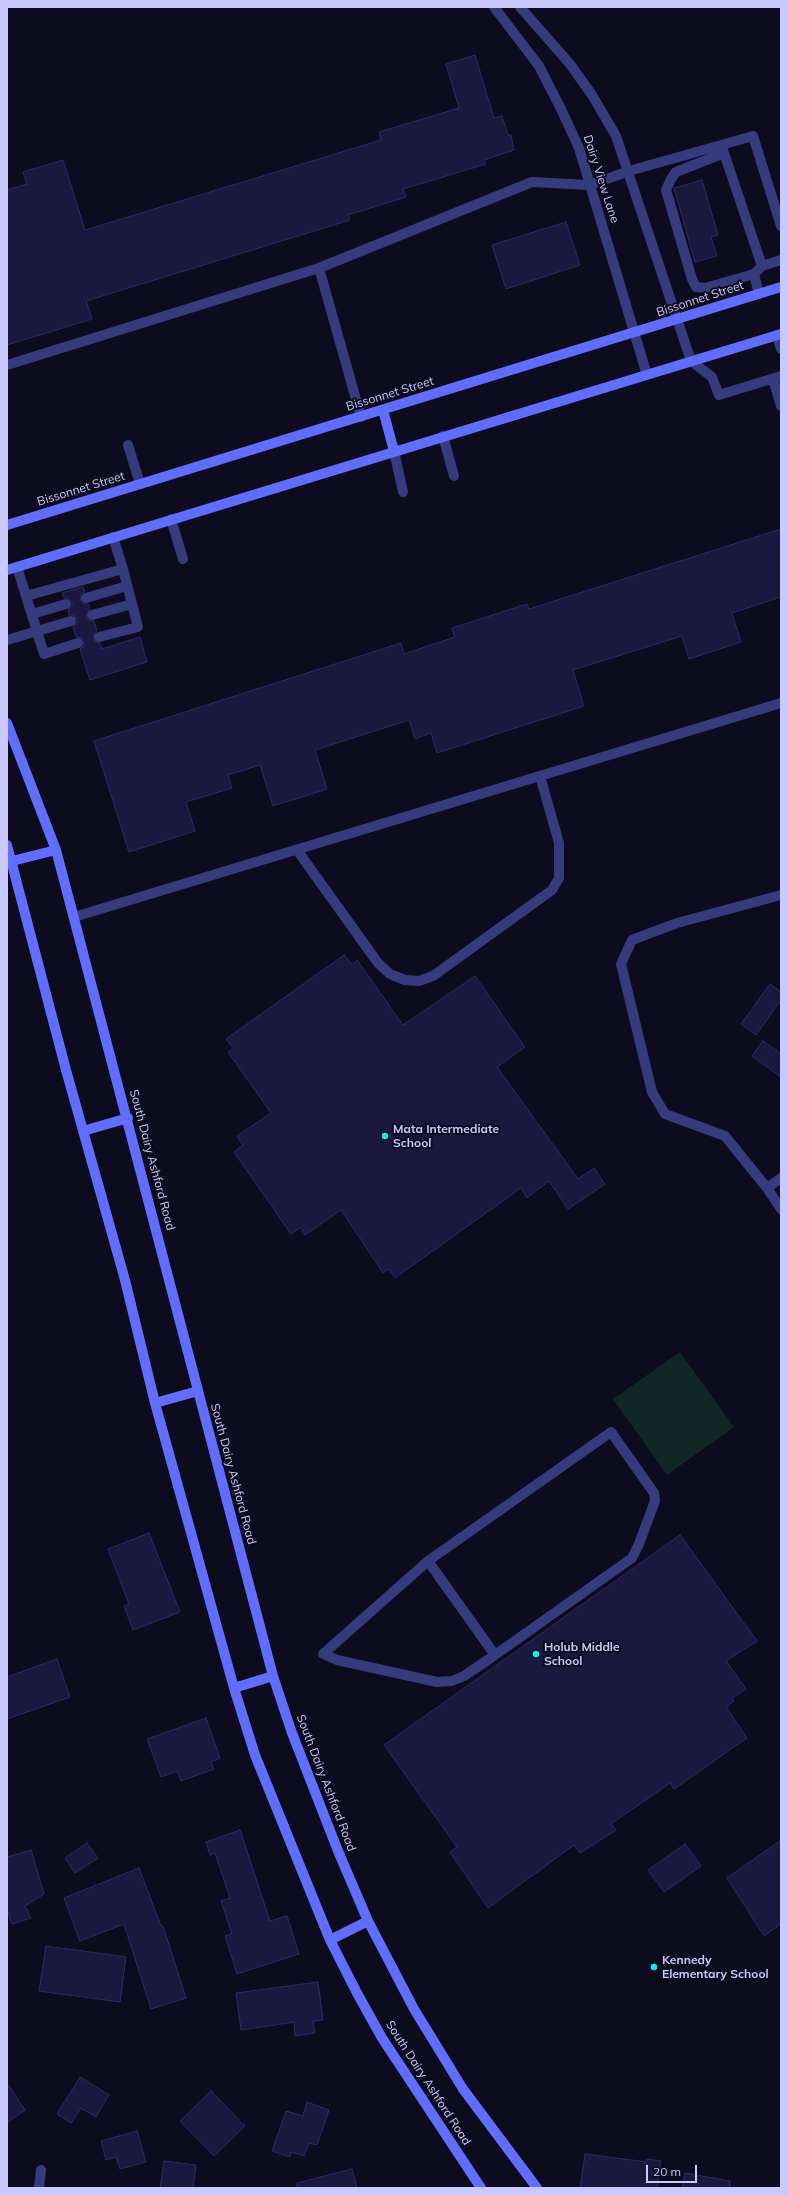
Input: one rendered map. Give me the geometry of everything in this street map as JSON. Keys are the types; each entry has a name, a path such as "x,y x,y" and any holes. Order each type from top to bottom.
{"main road":[{"name":"Bissonnet Street","path":"7,526 140,484 634,334 781,287"},
{"path":"12,568 779,334"},
{"path":"384,410 394,451"},
{"name":"South Dairy Ashford Road","path":"7,723 56,850 128,1118 273,1676 313,1791 368,1921 414,2009 463,2089 537,2188"},
{"name":"South Dairy Ashford Road","path":"7,844 124,1280 155,1403 234,1688 268,1793 330,1940 382,2038 481,2188"},
{"path":"12,861 56,850"},
{"path":"83,1131 128,1118"},
{"path":"155,1403 198,1391"},
{"path":"234,1688 273,1676"},
{"path":"330,1940 368,1921"}],"street":[{"name":"Dairy View Lane","path":"494,7 539,66 579,148 647,375"},
{"name":"Dairy View Lane","path":"520,7 570,64 592,95 616,136 629,171 691,361"},
{"path":"781,226 753,136 676,172 670,179 666,190 692,279 696,287 705,288 754,274 762,266 781,260"},
{"path":"7,365 319,268 532,182 590,185 629,171 723,149"},
{"path":"723,149 762,266"},
{"path":"319,268 361,417"},
{"path":"754,274 759,294"},
{"path":"779,334 781,349"},
{"path":"691,361 712,377 719,395 777,378 781,406"},
{"path":"443,436 454,476"},
{"path":"128,445 140,484"},
{"path":"394,451 403,492"},
{"path":"171,519 183,559"},
{"path":"99,637 138,627 128,586 113,537"},
{"path":"12,568 26,596 44,654 78,643"},
{"path":"26,596 123,569"},
{"path":"86,598 128,586"},
{"path":"32,614 66,604"},
{"path":"92,615 132,604"},
{"path":"7,640 71,621"},
{"path":"74,917 781,703"},
{"path":"296,850 378,963 390,974 405,980 419,981 433,976 552,890 559,878 559,843 540,776"},
{"path":"781,895 677,923 632,940 621,964 652,1092 665,1114 725,1136 767,1188 781,1209"},
{"path":"767,1188 781,1178"},
{"path":"611,1432 654,1493 654,1501 639,1544 632,1558 495,1655 464,1676 452,1681 437,1682 338,1660 323,1654 428,1561 611,1432"},
{"path":"428,1561 495,1655"},
{"path":"39,2188 41,2170"}],"green space":[{"path":"680,1352 734,1427 667,1475 613,1399"}],"building":[{"path":"475,55 494,118 502,116 508,135 511,135 514,150 484,160 486,164 403,189 406,197 348,215 350,220 86,301 92,319 7,345 7,190 27,184 23,172 63,160 85,230 381,140 379,132 459,108 446,64"},
{"path":"702,180 718,235 711,237 717,256 695,262 674,188"},
{"path":"566,222 580,265 506,289 492,245"},
{"path":"781,529 781,597 732,613 741,642 689,659 682,636 573,670 584,706 437,753 431,733 415,739 409,720 315,750 327,789 273,806 260,765 228,775 232,788 186,802 195,831 129,852 94,741 401,643 404,654 455,637 452,628 527,604 529,609"},
{"path":"83,587 85,592 81,594 80,599 84,604 88,604 90,609 86,616 88,620 94,621 97,631 93,636 94,641 100,643 102,649 140,637 147,662 90,680 80,649 83,647 84,641 82,638 76,637 73,627 77,623 77,619 73,615 69,615 68,610 72,606 72,602 68,598 64,598 62,593"},
{"path":"344,955 352,964 357,960 403,1025 475,976 525,1047 497,1067 578,1179 594,1168 605,1184 568,1209 549,1181 527,1198 521,1188 395,1278 389,1269 383,1273 341,1210 305,1235 301,1227 291,1234 234,1152 243,1145 237,1136 271,1113 228,1052 233,1048 226,1039"},
{"path":"770,984 781,992 781,1000 756,1035 741,1024"},
{"path":"763,1041 781,1054 781,1077 752,1056"},
{"path":"149,1533 180,1612 133,1630 124,1606 129,1604 108,1549"},
{"path":"680,1535 757,1641 726,1661 746,1689 732,1698 734,1701 726,1707 747,1738 674,1789 670,1783 611,1824 616,1830 580,1853 574,1845 488,1908 450,1852 457,1847 384,1745"},
{"path":"57,1659 70,1697 7,1719 7,1677"},
{"path":"206,1718 220,1758 211,1762 214,1769 181,1781 177,1771 161,1777 147,1739"},
{"path":"240,1830 270,1921 287,1916 299,1954 237,1974 225,1936 232,1934 221,1901 230,1898 215,1853 210,1855 206,1842"},
{"path":"781,1840 781,1924 764,1936 727,1878"},
{"path":"87,1843 98,1858 75,1873 65,1858"},
{"path":"685,1844 701,1866 664,1892 648,1870"},
{"path":"31,1850 44,1894 25,1906 31,1918 12,1924 7,1909 7,1857"},
{"path":"139,1868 161,1926 163,1926 186,1998 151,2009 124,1924 80,1941 64,1898"},
{"path":"46,1946 126,1957 120,2002 39,1991"},
{"path":"318,1982 323,2020 313,2021 315,2033 295,2036 294,2022 241,2030 236,1993"},
{"path":"80,2077 109,2095 96,2117 81,2108 71,2123 57,2114"},
{"path":"7,2083 25,2110 7,2123"},
{"path":"211,2091 245,2126 214,2156 180,2121"},
{"path":"307,2102 329,2110 317,2145 309,2143 304,2156 291,2152 290,2157 272,2151 286,2111 303,2116"},
{"path":"137,2131 146,2162 120,2169 116,2157 106,2160 101,2141"},
{"path":"585,2154 647,2162 647,2159 661,2161 657,2188 580,2188"},
{"path":"164,2161 196,2165 193,2188 160,2188"},
{"path":"352,2169 357,2188 297,2188 297,2183"},
{"path":"685,2173 730,2181 730,2188 682,2188"}],"place":[{"name":"Mata Intermediate School","path":"385,1136"},
{"name":"Holub Middle School","path":"536,1654"},
{"name":"Kennedy Elementary School","path":"654,1967"}]}
